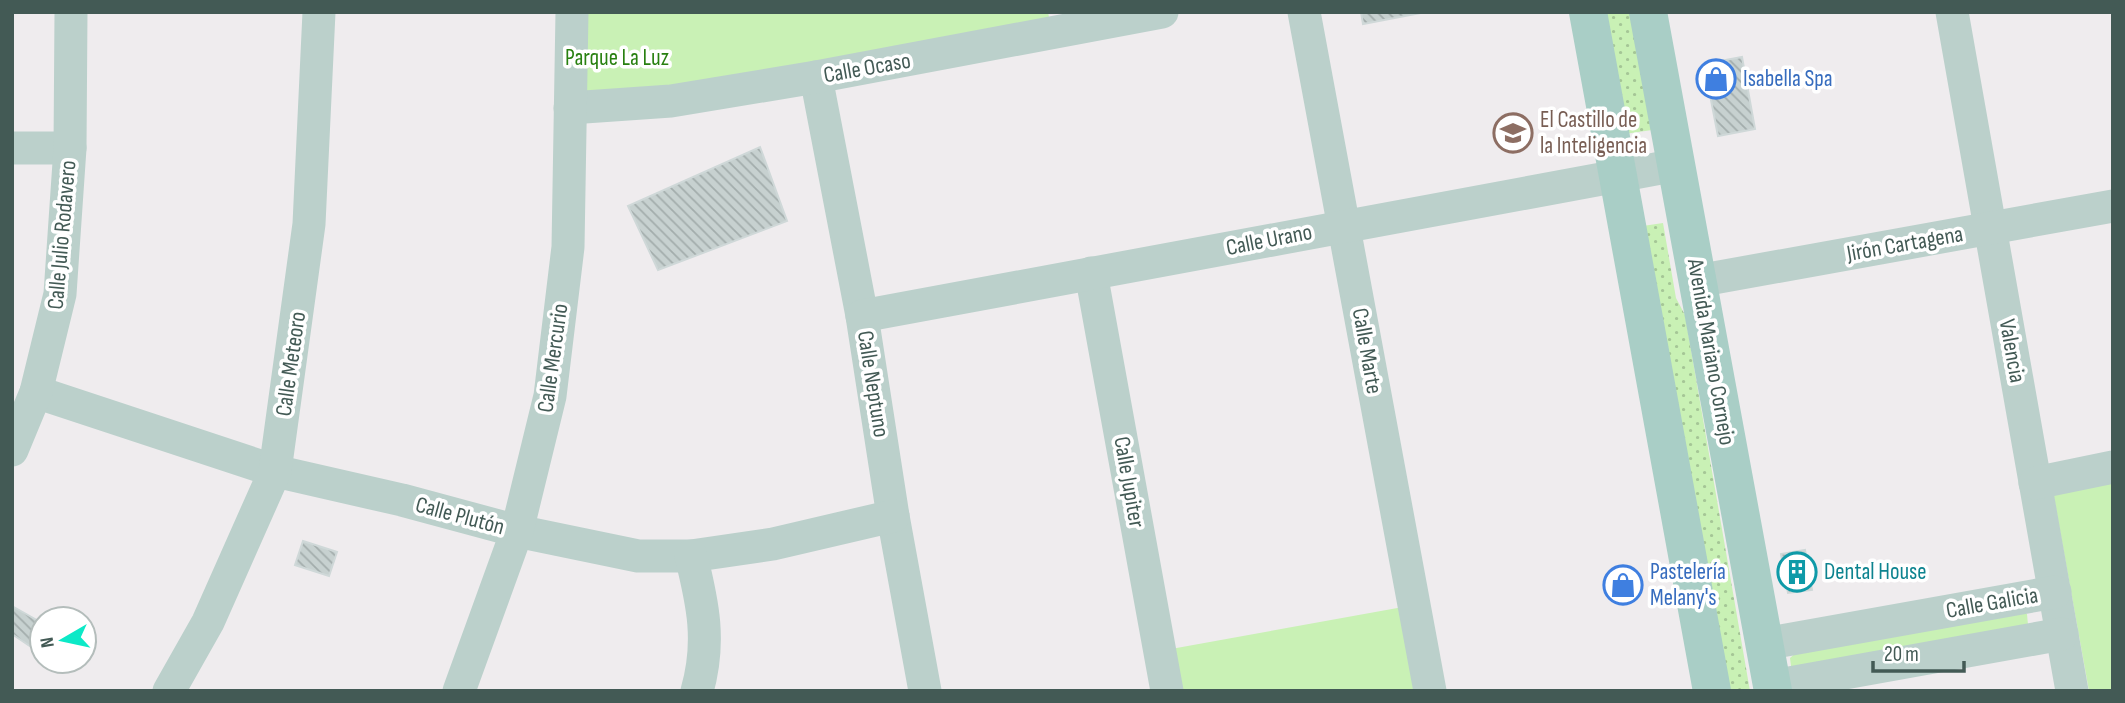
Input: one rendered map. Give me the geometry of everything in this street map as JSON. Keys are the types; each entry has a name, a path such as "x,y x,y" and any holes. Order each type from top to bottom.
{"main road":[{"path":"1588,12 1712,691"},
{"name":"Avenida Mariano Cornejo","path":"1648,12 1773,688"}],"street":[{"name":"Calle Julio Rodavero","path":"12,450 36,392 60,294 69,148 71,12"},
{"name":"Calle Meteoro","path":"169,691 208,622 275,471 309,224 319,12"},
{"name":"Calle Mercurio","path":"459,691 517,531 550,396 568,247 572,12"},
{"name":"Calle Ocaso","path":"570,108 671,101 816,77 1050,23 1162,12"},
{"name":"Calle Marte","path":"1304,12 1430,691"},
{"name":"Valencia","path":"1951,12 2072,691"},
{"name":"Calle Neptuno","path":"816,77 862,316 893,516 925,691"},
{"path":"12,148 69,148"},
{"name":"Calle Urano","path":"862,316 1676,164"},
{"name":"Jirón Cartagena","path":"1698,281 2113,206"},
{"name":"Calle Jupiter","path":"1091,274 1167,691"},
{"name":"Calle Plutón","path":"36,392 275,471 402,500 517,531 638,556 691,556 773,544 893,516"},
{"path":"2035,483 2113,467"},
{"path":"691,556 701,595 706,636 697,691"},
{"name":"Calle Galicia","path":"1764,644 2055,592"},
{"name":"Calle Galicia","path":"1773,688 2062,634"}],"green space":[{"name":"Parque La Luz","path":"572,12 1048,12 1052,33 570,108"},
{"path":"1595,12 1631,12 1652,130 1618,135"},
{"path":"1663,223 1676,298 1685,315 1750,691 1716,691 1629,228"},
{"path":"2113,481 2113,691 2089,691 2053,492"},
{"path":"1414,605 1430,691 1167,691 1160,651"},
{"path":"2014,610 2027,614 2029,636 1792,674 1790,658 1799,650"}],"building":[{"path":"1361,12 1421,12 1421,13 1363,24"},
{"path":"1742,57 1755,129 1718,136 1704,64"},
{"path":"760,147 787,221 658,270 628,206"},
{"path":"303,541 337,552 329,576 295,565"},
{"name":"Dental House","path":"1805,550 1812,590 1788,593 1781,554"},
{"path":"12,606 28,615 28,645 12,634"}],"place":[{"name":"Isabella Spa","path":"1716,79"},
{"name":"El Castillo de la Inteligencia","path":"1513,133"},
{"name":"Dental House","path":"1797,572"},
{"name":"Pastelería Melany's","path":"1623,585"}]}
